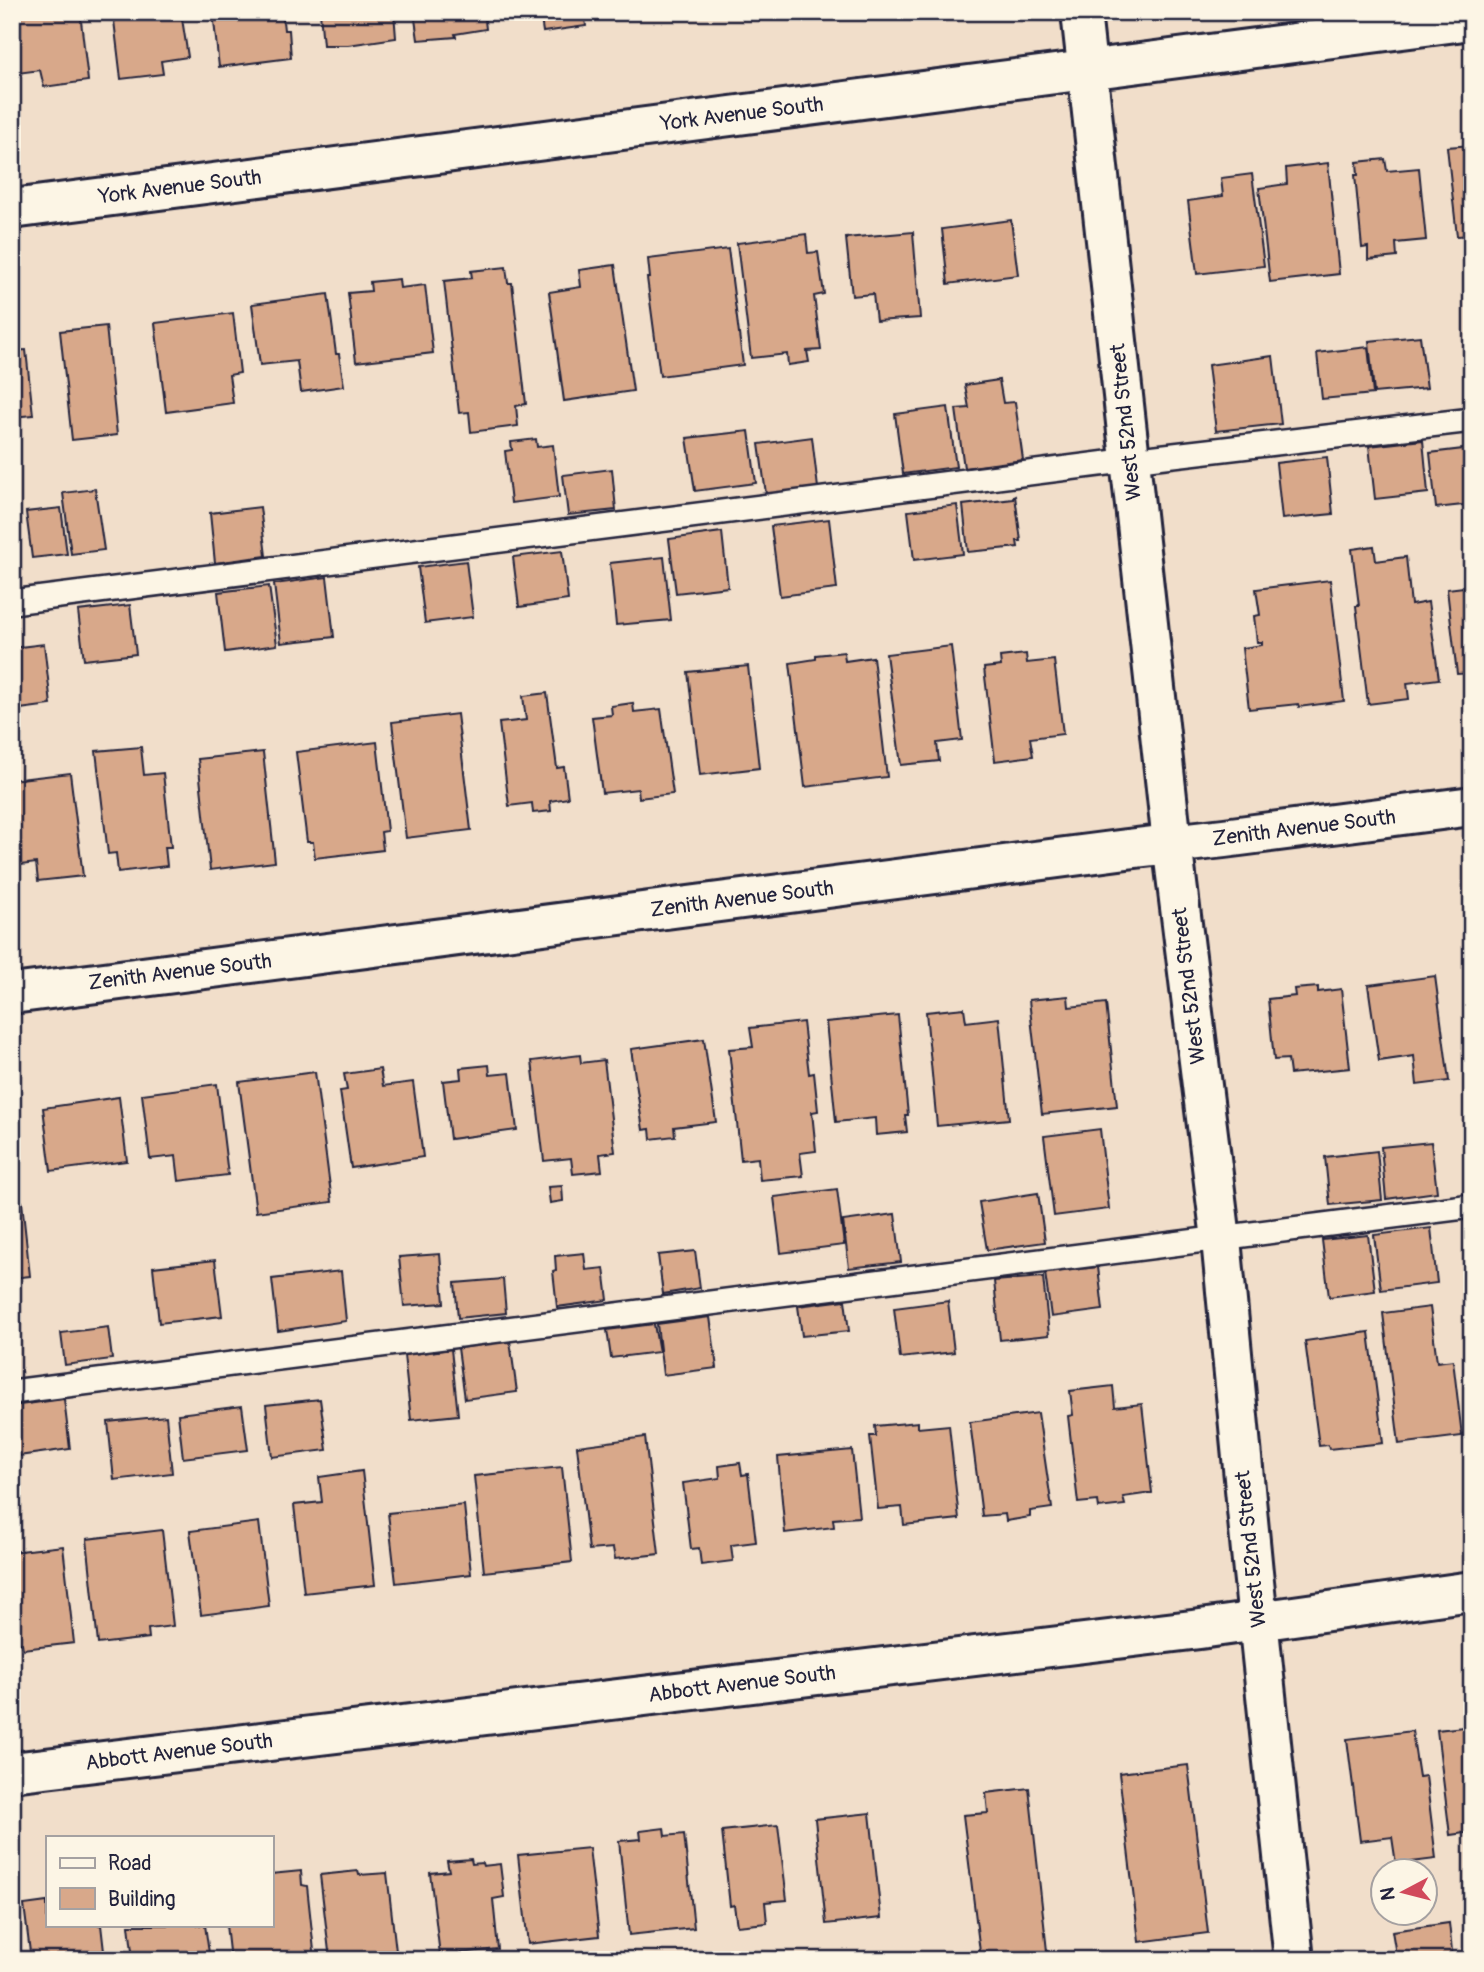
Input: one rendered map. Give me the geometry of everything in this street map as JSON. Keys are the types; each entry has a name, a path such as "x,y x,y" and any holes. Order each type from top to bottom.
{"street":[{"name":"West 52nd Street","path":"1081,12 1172,843 1220,1239 1294,1960"},
{"name":"York Avenue South","path":"12,209 1472,20"},
{"name":"Zenith Avenue South","path":"12,994 1472,806"},
{"name":"Abbott Avenue South","path":"12,1772 1186,1630 1472,1591"}],"lane":[{"path":"12,602 1131,460 1472,420"},
{"path":"12,1392 1472,1206"}],"building":[{"path":"12,12 80,12 88,81 44,87 40,70 18,73"},
{"path":"113,12 181,12 188,57 161,61 163,74 121,79"},
{"path":"213,12 282,12 284,30 289,30 291,58 219,67"},
{"path":"320,12 394,12 396,38 348,45 323,45"},
{"path":"414,12 484,12 486,29 455,34 456,37 418,40"},
{"path":"540,12 584,12 586,26 543,32"},
{"path":"613,12 670,12 614,19"},
{"path":"1472,145 1472,235 1457,236 1447,147"},
{"path":"1385,159 1387,171 1419,168 1426,240 1396,243 1397,257 1368,260 1368,247 1362,248 1355,175 1358,175 1357,162"},
{"path":"1328,163 1339,274 1270,282 1259,188 1287,184 1286,168"},
{"path":"1252,174 1264,266 1197,274 1188,201 1223,196 1221,178"},
{"path":"1011,220 1018,275 948,284 942,229"},
{"path":"913,232 920,318 876,321 873,294 852,296 846,238"},
{"path":"806,234 808,253 818,252 824,294 814,296 821,350 807,351 809,362 788,365 787,354 751,358 737,243"},
{"path":"728,249 743,365 660,376 647,278 650,278 648,259"},
{"path":"615,265 633,391 564,401 549,292 581,287 579,270"},
{"path":"506,267 508,283 512,283 526,404 516,406 518,426 471,432 469,412 459,413 444,281 472,278 471,271"},
{"path":"399,279 400,288 425,285 433,353 356,362 348,293 371,291 370,282"},
{"path":"328,294 336,354 339,354 344,386 301,392 297,361 260,365 252,304"},
{"path":"233,313 240,373 229,375 233,403 166,412 155,323"},
{"path":"106,326 117,435 72,440 60,331"},
{"path":"1420,336 1427,388 1374,393 1369,341"},
{"path":"1467,338 1472,338 1472,386"},
{"path":"1368,347 1373,394 1322,399 1317,353"},
{"path":"26,350 33,415 12,417 12,351"},
{"path":"1273,356 1281,424 1216,431 1208,365"},
{"path":"999,380 1003,403 1015,402 1023,460 964,468 956,409 969,408 965,385"},
{"path":"948,407 956,467 903,474 895,414"},
{"path":"749,431 756,483 695,491 687,438"},
{"path":"812,437 818,488 766,494 759,444"},
{"path":"536,439 537,447 553,445 559,497 511,503 505,451 512,450 511,442"},
{"path":"1423,440 1428,493 1375,499 1369,446"},
{"path":"1472,448 1472,504 1436,508 1430,453"},
{"path":"1327,457 1333,514 1282,519 1276,463"},
{"path":"612,469 616,510 568,515 563,475"},
{"path":"95,489 104,550 71,554 63,493"},
{"path":"1015,496 1021,541 1017,541 1018,547 968,552 963,505 1013,499"},
{"path":"957,505 963,554 914,560 908,511"},
{"path":"260,507 266,556 215,563 210,513"},
{"path":"61,508 67,554 32,558 26,512"},
{"path":"829,519 837,589 780,596 771,526"},
{"path":"722,532 728,587 676,593 669,539"},
{"path":"1374,546 1376,561 1406,557 1411,605 1428,602 1439,679 1407,683 1409,699 1368,704 1352,549"},
{"path":"562,551 568,600 519,607 513,557"},
{"path":"664,557 671,620 616,625 610,563"},
{"path":"466,561 473,617 425,623 418,567"},
{"path":"327,577 334,637 281,643 274,584"},
{"path":"1330,580 1344,701 1299,707 1298,704 1249,709 1242,648 1262,645 1262,642 1257,642 1254,616 1260,615 1256,589"},
{"path":"269,586 277,645 225,652 218,592"},
{"path":"1472,586 1472,673 1457,674 1447,589"},
{"path":"130,605 136,654 84,660 78,611"},
{"path":"44,644 51,705 12,710 12,648"},
{"path":"951,646 962,740 937,743 939,761 901,765 886,654"},
{"path":"844,652 845,661 873,657 887,777 805,787 790,663 816,659 816,655"},
{"path":"1026,654 1027,663 1054,660 1063,734 1030,738 1033,756 995,761 984,668 1001,666 1000,657"},
{"path":"748,666 759,768 700,775 688,672"},
{"path":"547,693 557,768 564,767 568,798 550,801 551,811 533,813 532,803 509,806 499,723 526,720 523,696"},
{"path":"633,703 634,712 661,709 673,794 639,798 638,789 602,793 592,717 612,715 611,706"},
{"path":"457,714 471,830 406,838 392,722"},
{"path":"377,742 387,831 381,832 383,850 315,858 313,842 307,842 296,752"},
{"path":"141,747 144,775 163,773 171,847 165,847 167,866 118,872 116,853 108,854 96,751"},
{"path":"263,752 275,862 210,870 198,759"},
{"path":"70,773 83,876 38,881 36,863 12,866 12,780"},
{"path":"1435,976 1449,1081 1417,1085 1414,1056 1379,1061 1368,985"},
{"path":"1318,987 1318,992 1341,989 1350,1068 1290,1074 1288,1059 1274,1060 1268,999 1295,996 1294,989"},
{"path":"1068,996 1069,1007 1106,1003 1117,1106 1042,1114 1029,1000"},
{"path":"964,1008 966,1022 999,1018 1009,1119 937,1126 926,1012"},
{"path":"898,1015 908,1115 905,1115 907,1132 876,1135 875,1118 836,1122 826,1022"},
{"path":"803,1022 809,1074 814,1073 818,1111 812,1112 816,1151 800,1153 803,1176 760,1180 758,1158 741,1160 729,1049 753,1047 750,1028"},
{"path":"704,1039 716,1122 674,1127 675,1136 651,1139 650,1129 643,1130 631,1049"},
{"path":"580,1055 581,1063 604,1060 615,1152 600,1154 602,1171 573,1174 571,1158 544,1161 532,1061"},
{"path":"489,1065 490,1075 510,1073 517,1130 450,1139 443,1081 461,1079 460,1068"},
{"path":"380,1069 383,1086 413,1082 423,1157 351,1168 340,1091 347,1090 344,1074"},
{"path":"315,1072 332,1202 256,1212 239,1082"},
{"path":"217,1084 228,1175 179,1181 176,1156 150,1159 142,1094"},
{"path":"119,1097 127,1161 51,1171 43,1108"},
{"path":"1100,1129 1109,1209 1054,1216 1044,1136"},
{"path":"1431,1142 1437,1192 1386,1199 1381,1147"},
{"path":"1377,1151 1382,1200 1330,1205 1325,1157"},
{"path":"12,1180 15,1203 22,1202 30,1276 12,1278"},
{"path":"562,1186 563,1201 550,1203 548,1187"},
{"path":"837,1189 844,1245 781,1253 774,1197"},
{"path":"1038,1193 1045,1242 987,1250 979,1202"},
{"path":"895,1214 901,1262 849,1268 843,1221"},
{"path":"1431,1228 1437,1283 1381,1290 1374,1235"},
{"path":"1368,1235 1375,1291 1329,1297 1322,1240"},
{"path":"695,1251 700,1288 663,1294 658,1255"},
{"path":"584,1253 586,1270 604,1268 608,1300 557,1307 553,1271 556,1270 555,1256"},
{"path":"440,1254 444,1303 404,1306 399,1257"},
{"path":"215,1260 222,1316 159,1323 153,1267"},
{"path":"1098,1267 1103,1310 1051,1317 1045,1273"},
{"path":"341,1271 346,1321 278,1331 272,1279"},
{"path":"1043,1277 1049,1335 1000,1340 994,1281"},
{"path":"503,1279 506,1313 458,1318 455,1283"},
{"path":"845,1300 849,1331 802,1336 798,1306"},
{"path":"948,1301 954,1352 900,1358 894,1308"},
{"path":"1430,1307 1437,1362 1453,1360 1462,1436 1399,1444 1383,1313"},
{"path":"710,1317 717,1368 663,1375 657,1324"},
{"path":"654,1324 659,1352 611,1358 607,1330"},
{"path":"108,1327 112,1359 65,1365 61,1333"},
{"path":"1369,1332 1383,1443 1329,1449 1328,1445 1319,1446 1305,1341"},
{"path":"510,1341 517,1392 465,1399 458,1348"},
{"path":"451,1349 458,1415 411,1420 404,1355"},
{"path":"1113,1386 1115,1407 1142,1404 1152,1493 1123,1497 1125,1505 1099,1508 1098,1501 1078,1503 1068,1416 1073,1415 1070,1391"},
{"path":"64,1399 70,1449 18,1456 12,1406"},
{"path":"320,1399 327,1450 272,1457 266,1405"},
{"path":"242,1406 248,1450 183,1458 178,1414"},
{"path":"1038,1413 1052,1508 1030,1511 1030,1517 1006,1521 1005,1514 982,1516 970,1422"},
{"path":"166,1416 172,1473 114,1480 108,1422"},
{"path":"918,1422 918,1428 949,1425 959,1519 904,1525 902,1507 878,1509 870,1436 876,1436 875,1426"},
{"path":"645,1437 659,1554 615,1559 613,1548 589,1550 577,1446"},
{"path":"852,1450 859,1517 833,1519 834,1527 785,1533 778,1457"},
{"path":"740,1463 742,1475 748,1474 756,1542 731,1545 733,1561 701,1565 699,1548 691,1549 683,1483 720,1478 719,1466"},
{"path":"562,1467 572,1562 484,1572 474,1476"},
{"path":"362,1471 375,1585 304,1593 294,1505 322,1502 319,1477"},
{"path":"464,1505 471,1574 396,1583 388,1513"},
{"path":"259,1522 269,1606 201,1615 190,1531"},
{"path":"162,1530 173,1626 148,1629 149,1638 98,1644 87,1539"},
{"path":"63,1546 74,1643 23,1649 22,1643 12,1644 12,1552"},
{"path":"1472,1726 1472,1832 1450,1835 1437,1730"},
{"path":"1412,1731 1419,1777 1426,1776 1436,1856 1395,1856 1392,1837 1360,1841 1347,1739"},
{"path":"1188,1765 1208,1933 1139,1942 1119,1773"},
{"path":"1029,1788 1048,1960 981,1960 963,1815 988,1813 986,1793"},
{"path":"870,1813 881,1918 826,1924 815,1819"},
{"path":"778,1825 787,1900 765,1902 767,1923 737,1926 734,1905 730,1906 722,1831"},
{"path":"664,1828 665,1836 684,1834 694,1928 629,1935 619,1841 641,1839 640,1831"},
{"path":"589,1848 599,1936 528,1944 518,1855"},
{"path":"471,1859 472,1864 482,1863 483,1866 500,1864 504,1897 493,1899 498,1949 440,1955 430,1873 449,1871 447,1861"},
{"path":"301,1871 302,1885 307,1886 315,1960 230,1960 226,1926 273,1926 273,1874"},
{"path":"358,1871 359,1875 387,1873 397,1960 330,1960 320,1875"},
{"path":"46,1902 46,1926 101,1926 105,1960 31,1960 24,1905"},
{"path":"1449,1923 1453,1960 1397,1960 1392,1931"},
{"path":"129,1926 205,1926 210,1960 133,1960"}]}
